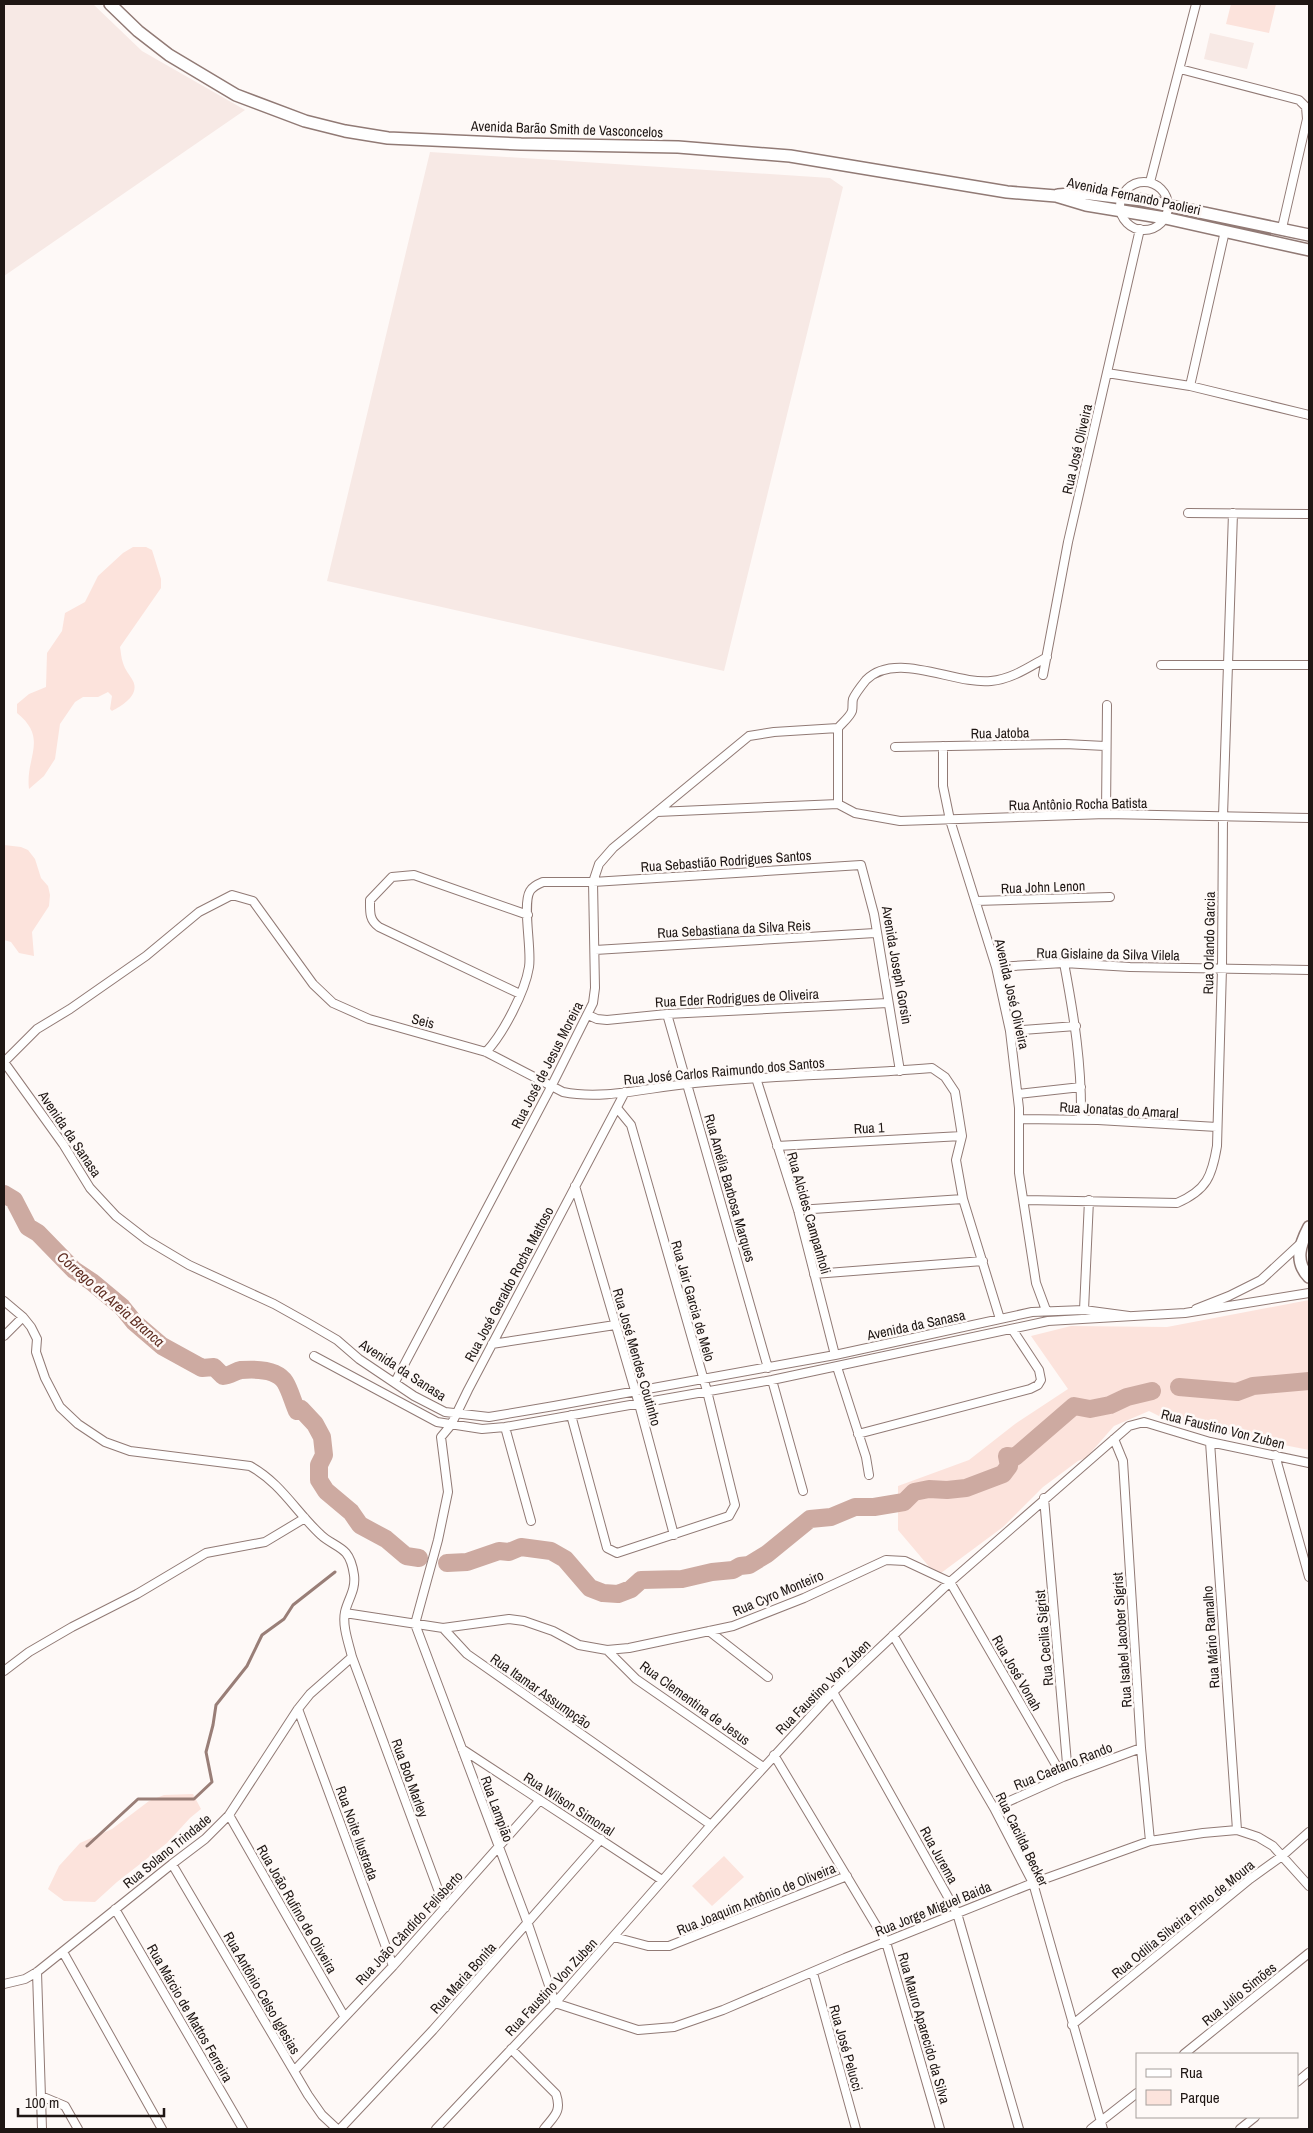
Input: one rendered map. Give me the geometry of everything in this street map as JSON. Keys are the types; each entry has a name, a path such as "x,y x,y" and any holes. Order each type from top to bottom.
{"main road":[{"name":"Avenida Barão Smith de Vasconcelos","path":"110,4 138,31 169,55 236,95 296,118 345,131 388,138 521,144 678,147 744,152 821,160 1007,192 1056,196"},
{"name":"Avenida Fernando Paolieri","path":"1056,196 1070,192 1122,197 1309,234"},
{"name":"Avenida Fernando Paolieri","path":"1056,196 1086,205 1165,218 1309,250"},
{"path":"1309,1227 1300,1244 1302,1270 1309,1277"}],"street":[{"path":"1150,182 1196,4"},
{"path":"1180,69 1299,100 1306,107 1307,119 1282,228"},
{"path":"1301,144 1309,145"},
{"path":"1138,182 1150,182 1159,187 1166,195 1168,205 1165,218 1158,226 1149,230 1140,230 1131,226 1124,219 1120,210 1122,197 1128,188 1138,182"},
{"name":"Rua José Oliveira","path":"1042,675 1068,542 1140,230"},
{"path":"1190,386 1225,231"},
{"path":"1107,373 1190,386 1309,415"},
{"path":"1188,513 1309,514"},
{"name":"Rua Orlando Garcia","path":"1025,1200 1177,1202 1189,1198 1200,1190 1208,1180 1214,1165 1217,1146 1222,968 1223,816 1233,513"},
{"path":"657,812 838,804 838,728 849,715 852,710 853,699 867,680 882,669 900,668 969,681 990,681 1008,678 1047,657"},
{"path":"1161,665 1309,665"},
{"path":"1106,814 1105,746 1107,705"},
{"name":"Rua José de Jesus Moreira","path":"395,1382 588,1015 596,988 593,882 599,864 613,848 750,736 774,732 838,728"},
{"name":"Rua Jatoba","path":"895,746 1065,744 1105,746"},
{"name":"Avenida José Oliveira","path":"943,746 943,786 950,820 996,967 1010,1031 1018,1094 1019,1173 1025,1200 1036,1283 1046,1310"},
{"name":"Rua Antônio Rocha Batista","path":"838,804 852,812 900,821 1106,814 1309,818"},
{"name":"Rua Sebastião Rodrigues Santos","path":"486,1052 495,1042 520,994 529,967 528,895 536,885 543,882 593,882 861,865"},
{"name":"Avenida Joseph Gorsin","path":"861,865 874,914 875,933 900,1071"},
{"path":"520,994 379,927 373,923 370,917 370,900 392,877 414,875 528,915"},
{"name":"Seis","path":"4,1062 37,1029 70,1009 146,956 198,912 232,895 253,901 313,984 333,1003 369,1019 486,1052 551,1087"},
{"name":"Rua John Lenon","path":"976,901 1110,897"},
{"name":"Rua Sebastiana da Silva Reis","path":"595,950 875,933"},
{"path":"1064,963 1076,1026 1081,1087 1081,1120"},
{"name":"Rua Gislaine da Silva Vilela","path":"996,967 1064,963 1130,967 1309,970"},
{"name":"Rua Eder Rodrigues de Oliveira","path":"588,1015 597,1019 607,1020 667,1014 888,1003"},
{"name":"Rua Amélia Barbosa Marques","path":"667,1014 768,1368"},
{"path":"1010,1031 1076,1026"},
{"name":"Avenida da Sanasa","path":"4,1062 62,1144 90,1188 116,1216 147,1240 189,1265 274,1304 338,1340 359,1359 435,1408 445,1412 489,1417 768,1368 1046,1310 1084,1310 1129,1316"},
{"name":"Rua José Carlos Raimundo dos Santos","path":"551,1087 576,1094 625,1092 756,1078 932,1068 945,1077 955,1092 962,1136"},
{"name":"Rua Alcides Campanholi","path":"756,1078 798,1210 835,1355"},
{"path":"1018,1094 1081,1087"},
{"name":"Rua José Geraldo Rocha Mattoso","path":"415,1624 438,1540 448,1492 441,1437 451,1425 625,1092"},
{"name":"Rua Jair Garcia de Melo","path":"618,1108 631,1125 702,1380 707,1391 735,1506 729,1516 674,1535"},
{"name":"Rua Jonatas do Amaral","path":"1019,1119 1081,1120 1217,1127"},
{"path":"962,1136 956,1160 963,1199 1000,1319"},
{"name":"Rua 1","path":"777,1146 962,1136"},
{"name":"Rua José Mendes Coutinho","path":"575,1186 639,1404 674,1535"},
{"path":"798,1210 963,1199"},
{"path":"1084,1310 1089,1200"},
{"path":"1184,1313 1247,1287 1273,1270 1300,1244"},
{"path":"814,1274 983,1261"},
{"path":"1247,1287 1247,1297 1251,1303"},
{"path":"1129,1316 1184,1313 1309,1292"},
{"path":"4,1301 23,1317 38,1339 36,1352 51,1390 60,1407 78,1424 106,1442 130,1451 250,1466 265,1474 286,1494 322,1536 346,1553 352,1563 353,1592 345,1613 443,1628 510,1619 524,1621 553,1631 579,1645 607,1650"},
{"name":"Avenida da Sanasa","path":"314,1356 424,1416 451,1425 482,1429 506,1427 772,1380 1048,1321 1129,1316"},
{"path":"4,1336 23,1317"},
{"path":"492,1344 615,1325"},
{"path":"858,1434 1030,1389 1038,1385 1041,1376 1039,1370 1012,1329"},
{"path":"837,1367 866,1457 869,1475"},
{"path":"772,1380 803,1491"},
{"path":"571,1415 607,1548 617,1553 674,1535"},
{"name":"Rua Faustino Von Zuben","path":"436,2129 555,2003 763,1767 834,1692 950,1582 1044,1498 1129,1426 1144,1422 1210,1442 1309,1463"},
{"path":"506,1427 531,1521"},
{"name":"Rua Isabel Jacober Sigrist","path":"1114,1439 1123,1461 1141,1748 1150,1841"},
{"name":"Rua Mário Ramalho","path":"1210,1442 1237,1830"},
{"path":"1275,1455 1306,1550 1309,1577"},
{"name":"Rua Cecilia Sigrist","path":"1044,1498 1065,1776"},
{"path":"4,1671 29,1652 92,1616 137,1594 206,1552 265,1542 305,1518"},
{"name":"Rua Cyro Monteiro","path":"607,1650 629,1648 733,1626 762,1616 886,1560 905,1561 950,1582"},
{"name":"Rua José Vonah","path":"950,1582 1065,1776"},
{"name":"Rua Bob Marley","path":"345,1613 346,1634 352,1657 445,1908"},
{"name":"Rua Lampião","path":"415,1624 528,1924 555,2003"},
{"name":"Rua Itamar Assumpção","path":"443,1628 468,1654 711,1825"},
{"path":"709,1631 768,1677"},
{"name":"Rua Cacilda Becker","path":"893,1635 994,1808 1033,1883 1101,2126"},
{"name":"Rua Clementina de Jesus","path":"607,1650 636,1679 763,1767"},
{"name":"Rua Solano Trindade","path":"4,1984 25,1979 37,1972 172,1864 205,1840 229,1815 298,1709 310,1694 352,1657"},
{"name":"Rua Jurema","path":"834,1692 957,1913 1018,2129"},
{"name":"Rua Noite Ilustrada","path":"298,1709 393,1966"},
{"name":"Rua Caetano Rando","path":"994,1808 1065,1776 1141,1748"},
{"name":"Rua Wilson Simonal","path":"462,1749 662,1880"},
{"name":"Rua Mauro Aparecido da Silva","path":"774,1755 886,1942 940,2129"},
{"name":"Rua João Cândido Felisberto","path":"294,2071 393,1966 540,1800"},
{"name":"Rua João Rufino de Oliveira","path":"229,1815 344,2016"},
{"name":"Rua Jorge Miguel Baida","path":"555,2003 638,2030 674,2027 723,2010 1033,1883 1150,1841 1237,1830 1258,1837 1273,1846 1309,1886"},
{"name":"Rua Odilia Silveira Pinto de Moura","path":"1072,2025 1250,1879 1282,1856 1309,1832"},
{"name":"Rua Maria Bonita","path":"338,2129 432,2030 528,1924 601,1839"},
{"name":"Rua Antônio Celso Iglesias","path":"172,1864 294,2071 322,2115 338,2129"},
{"name":"Rua Joaquim Antônio de Oliveira","path":"614,1937 648,1946 669,1946 847,1876"},
{"name":"Rua Márcio de Mattos Ferreira","path":"115,1909 243,2129"},
{"path":"63,1952 162,2129"},
{"name":"Rua Julio Simões","path":"1185,2053 1309,1953"},
{"path":"37,1972 42,2129"},
{"name":"Rua José Pelucci","path":"812,1973 856,2129"},
{"path":"511,2049 556,2094 559,2103 558,2112 544,2129"},
{"path":"1298,2081 1309,2072"},
{"path":"1091,2129 1101,2126 1136,2094"},
{"path":"41,2096 65,2106 78,2129"},
{"path":"1240,2129 1254,2118"}],"shaded area":[{"path":"4,4 93,4 142,51 245,110 4,276"},
{"path":"1210,33 1254,43 1247,69 1204,59"},
{"path":"430,152 830,178 843,187 724,671 327,581"}],"green space":[{"path":"1231,4 1276,4 1269,33 1226,24"},
{"path":"133,547 146,547 152,550 161,579 161,588 120,647 122,661 135,686 134,691 129,699 112,711 110,709 112,696 108,692 98,697 83,697 75,702 60,724 55,759 44,776 29,789 34,740 27,722 17,713 17,704 29,694 46,687 47,653 62,631 65,613 85,602 98,576 123,553"},
{"path":"4,845 21,847 28,850 35,859 41,878 48,886 50,895 49,906 32,932 34,956 19,953 11,942 4,940"},
{"path":"1309,1300 1309,1450 1173,1423 1149,1411 1114,1426 1086,1458 1078,1461 1043,1487 1003,1527 937,1576 898,1530 898,1486 969,1460 1015,1424 1068,1389 1031,1336 1071,1326 1167,1327"},
{"path":"193,1794 201,1809 167,1843 117,1882 95,1902 64,1901 48,1889 59,1866 80,1843 112,1829 149,1801 164,1795"},
{"path":"724,1856 744,1877 712,1906 692,1886"}],"waterway":[{"name":"Córrego da Areia Branca","path":"4,1194 14,1200 28,1227 38,1233 74,1270 122,1307 134,1322 162,1346 202,1368 214,1367 223,1376 241,1370 265,1371 277,1374 285,1382 297,1411 301,1409 315,1424 322,1437 324,1455 319,1465 319,1480 326,1491 351,1512 360,1525 386,1539 406,1556 419,1558"},
{"name":"Córrego da Areia Branca","path":"1179,1387 1237,1392 1253,1386 1309,1381"},
{"name":"Córrego da Areia Branca","path":"447,1563 467,1562 499,1551 509,1552 521,1547 551,1551 565,1559 590,1588 603,1593 618,1594 631,1589 641,1580 682,1579 712,1572 733,1570 740,1566 749,1565 767,1554 810,1519 831,1517 855,1507 874,1507 904,1502 914,1492 929,1489 966,1488 1003,1474 1009,1466 1007,1456 1015,1457 1074,1406 1090,1409 1110,1405 1127,1397 1152,1391"},
{"path":"87,1846 138,1799 194,1799 212,1782 206,1752 216,1705 247,1666 262,1635 284,1619 293,1605 335,1572"}]}
